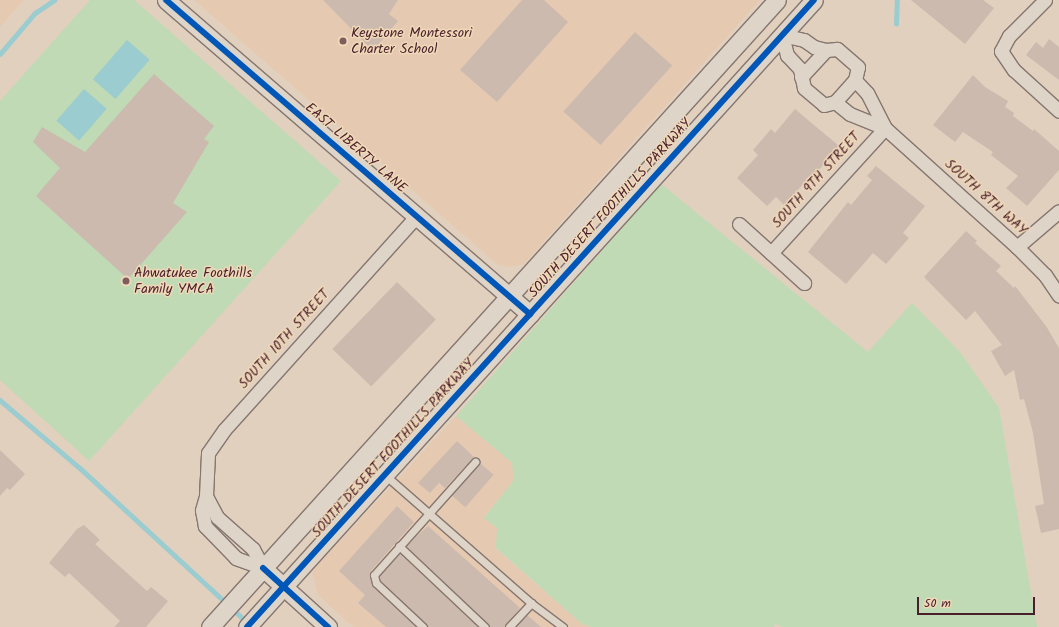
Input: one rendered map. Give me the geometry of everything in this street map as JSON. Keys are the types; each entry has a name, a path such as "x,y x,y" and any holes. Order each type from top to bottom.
{"street":[{"name":"EAST LIBERTY LANE","path":"166,0 530,314"},
{"name":"SOUTH DESERT FOOTHILLS PARKWAY","path":"215,622 777,0"},
{"name":"SOUTH DESERT FOOTHILLS PARKWAY","path":"252,621 814,0"},
{"path":"1045,0 1009,36 1001,51 1014,70 1059,111"},
{"path":"782,35 804,40 814,47 826,50 837,49 858,67 855,80 835,102"},
{"name":"SOUTH 8TH WAY","path":"782,35 787,55 800,69 804,88 824,105 835,102 850,114 885,128 1018,247 1045,275 1059,296"},
{"path":"802,77 826,50"},
{"name":"SOUTH 8TH WAY","path":"855,80 867,93 885,128"},
{"name":"SOUTH 9TH STREET","path":"771,253 885,128"},
{"path":"1018,247 1059,211"},
{"name":"SOUTH 10TH STREET","path":"263,568 236,558 205,526 202,510 206,496 208,453 213,444 416,217"},
{"path":"739,224 804,283"},
{"path":"206,496 224,525 253,549 263,568 328,627"},
{"path":"214,537 224,525"}],"lane":[{"path":"423,627 373,579 374,575 475,462"},
{"path":"384,474 531,603 563,627"},
{"path":"399,546 485,627"},
{"path":"509,627 531,603"}],"shaded area":[{"path":"0,0 24,0 0,27"},
{"path":"194,0 760,0 524,264 510,267 497,264"},
{"path":"456,416 512,463 514,480 484,517 497,528 496,549 582,624 592,627 353,627 318,595 312,571"}],"green space":[{"name":"Ahwatukee Foothills Family YMCA","path":"90,0 134,0 341,181 89,461 0,380 0,101"},
{"path":"661,184 868,352 912,303 960,352 999,408 1037,627 782,627 775,624 774,627 592,627 582,624 496,548 497,528 484,518 514,480 512,463 456,416"}],"water":[{"path":"127,40 150,60 116,99 93,79"},
{"path":"84,89 107,109 79,140 56,121"}],"building":[{"path":"323,0 398,0 389,14 398,21 373,51"},
{"path":"522,0 544,0 568,22 497,102 460,70"},
{"path":"911,0 983,0 994,8 965,44"},
{"path":"635,32 672,65 601,145 563,112"},
{"path":"1049,39 1059,47 1059,80 1026,55 1036,42 1043,48"},
{"path":"154,74 214,126 204,139 209,142 173,203 187,212 128,279 36,196 60,168 33,142 42,127 85,152"},
{"path":"973,75 985,87 1008,101 1005,107 1014,113 1013,116 1033,131 1034,129 1059,151 1059,170 1027,206 1006,188 1018,176 991,155 993,152 963,132 955,142 933,125"},
{"path":"795,109 839,146 808,183 806,181 784,205 776,197 767,206 737,178 758,155 753,150 771,129 775,133"},
{"path":"876,166 925,206 903,233 909,238 886,264 873,253 846,284 808,252 848,202 851,205 872,180 867,176"},
{"path":"966,231 977,241 975,243 1001,266 996,271 1014,288 1015,286 1046,326 1059,348 1059,529 1041,533 1035,506 1044,504 1033,433 1024,399 1020,400 1014,370 1005,376 991,351 1002,345 975,311 966,320 924,277"},
{"path":"397,282 436,320 371,386 332,349"},
{"path":"457,441 474,457 445,488 439,483 430,493 418,483"},
{"path":"0,450 25,474 10,490 7,488 0,496"},
{"path":"480,463 494,475 465,507 452,495"},
{"path":"397,506 414,522 370,572 369,576 373,587 416,627 386,627 358,603 365,595 339,571"},
{"path":"84,525 100,540 95,544 147,591 151,587 168,601 146,627 114,627 120,621 69,573 65,577 49,563 77,529"},
{"path":"428,526 520,608 504,627 490,627 406,546"},
{"path":"400,554 478,627 428,627 380,580 379,576"},
{"path":"527,615 541,627 516,627"}],"waterway":[{"path":"0,54 35,13 54,0"},
{"path":"896,24 897,0"},
{"path":"0,400 80,468 247,622"}],"cycle path":[{"path":"166,0 530,314"},
{"path":"247,627 814,0"},
{"path":"263,568 328,627"}],"place":[{"name":"Keystone Montessori Charter School","path":"343,41"},
{"name":"Ahwatukee Foothills Family YMCA","path":"126,281"}]}
